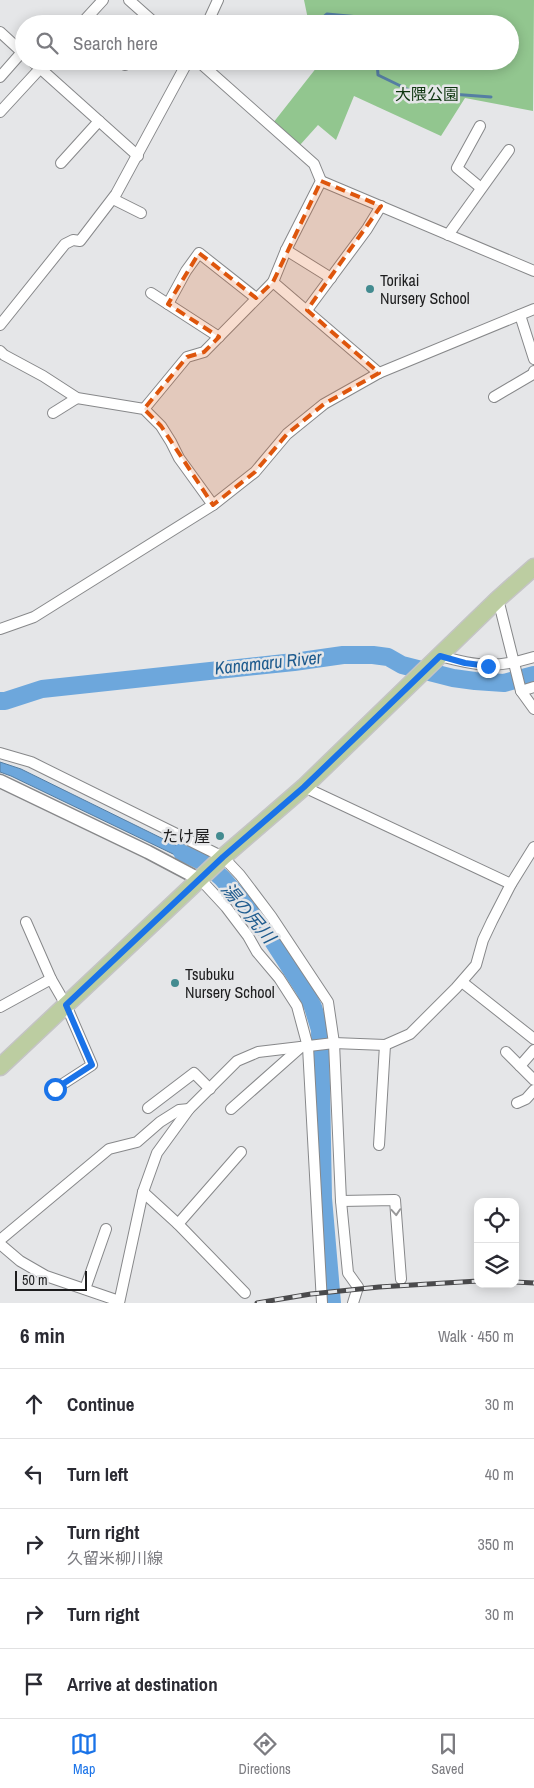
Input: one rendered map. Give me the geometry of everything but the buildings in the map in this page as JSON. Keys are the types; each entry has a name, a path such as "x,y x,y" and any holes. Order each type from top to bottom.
{"main road":[{"path":"0,1067 223,858 304,787 498,599 534,567"}],"street":[{"path":"89,15 103,0"},
{"path":"129,0 146,15"},
{"path":"211,15 218,0"},
{"path":"0,32 15,46"},
{"path":"0,77 15,61"},
{"path":"0,112 35,70"},
{"path":"46,70 138,156"},
{"path":"0,325 65,244 73,240 80,241 113,199 183,70"},
{"path":"208,70 314,164 321,181 534,271"},
{"path":"62,164 99,121"},
{"path":"480,126 457,168 481,188"},
{"path":"448,235 509,150"},
{"path":"144,409 187,357 204,352 273,282 286,250 321,181"},
{"path":"113,199 141,212"},
{"path":"307,310 368,229 381,206"},
{"path":"286,250 331,278"},
{"path":"168,304 186,271 199,254 256,298"},
{"path":"273,282 378,373"},
{"path":"150,293 219,337"},
{"path":"0,629 34,617 213,505 255,472 288,434 324,404 378,373 534,309"},
{"path":"520,315 534,359"},
{"path":"0,350 4,355 43,376 77,398 144,409 161,426 179,458 213,505"},
{"path":"494,397 533,374 534,371"},
{"path":"53,414 77,398"},
{"path":"498,599 521,691 534,709"},
{"path":"440,656 465,663 488,666 514,663 534,657"},
{"path":"521,691 534,687"},
{"path":"0,753 31,762 223,858 240,875 271,916 328,1002 334,1043 341,1201 348,1273 358,1287 353,1303"},
{"path":"0,780 148,852 205,876 297,1006 304,1047 322,1303"},
{"path":"304,787 511,884"},
{"path":"189,1109 179,1110 160,1122 138,1142 109,1149 0,1242 20,1261 46,1276 119,1302 143,1192 157,1153 189,1109 237,1061 258,1052 334,1043 385,1045 410,1034 462,982 476,965 483,940 511,884 534,848"},
{"path":"26,922 51,979 66,1005 92,1065 55,1089"},
{"path":"0,1007 51,979"},
{"path":"462,982 534,1039"},
{"path":"379,1145 385,1045"},
{"path":"231,1108 304,1047"},
{"path":"520,1066 534,1050"},
{"path":"506,1052 534,1080"},
{"path":"148,1108 194,1073 210,1089"},
{"path":"518,1103 526,1100 534,1090"},
{"path":"178,1224 242,1152"},
{"path":"143,1192 178,1224 245,1293"},
{"path":"341,1201 395,1200 401,1279"},
{"path":"85,1289 106,1229"}],"highlighted area":[{"path":"321,181 381,206 307,310 379,373 324,404 287,434 255,472 213,505 161,426 144,409 187,357 204,352 219,337 168,304 199,253 256,298 273,282"}],"green space":[{"name":"大隈公園","path":"304,0 534,0 533,111 465,98 441,136 354,96 336,140 318,125 300,145 273,123 315,70 519,70 519,15 307,15"}],"water":[{"path":"0,762 21,769 204,859 198,866 0,772"}],"waterway":[{"path":"326,15 338,15"},
{"path":"378,70 378,75 411,91 491,97"},
{"name":"Kanamaru River","path":"0,701 42,689 343,655 388,657 402,665 453,678 475,681 504,683 534,675"},
{"name":"湯の尻川","path":"182,852 205,863 222,878 260,921 304,989 313,1007 320,1030 323,1198 332,1303"}],"railway":[{"path":"257,1303 311,1294 379,1287 474,1281"},
{"path":"519,1282 534,1283"}],"place":[{"name":"Torikai Nursery School","path":"370,289"},
{"name":"たけ屋","path":"220,836"},
{"name":"Tsubuku Nursery School","path":"175,983"}],"route":[{"path":"55,1089 92,1065 66,1005 201,880 223,857 304,787 440,656 465,663 488,666"}]}
